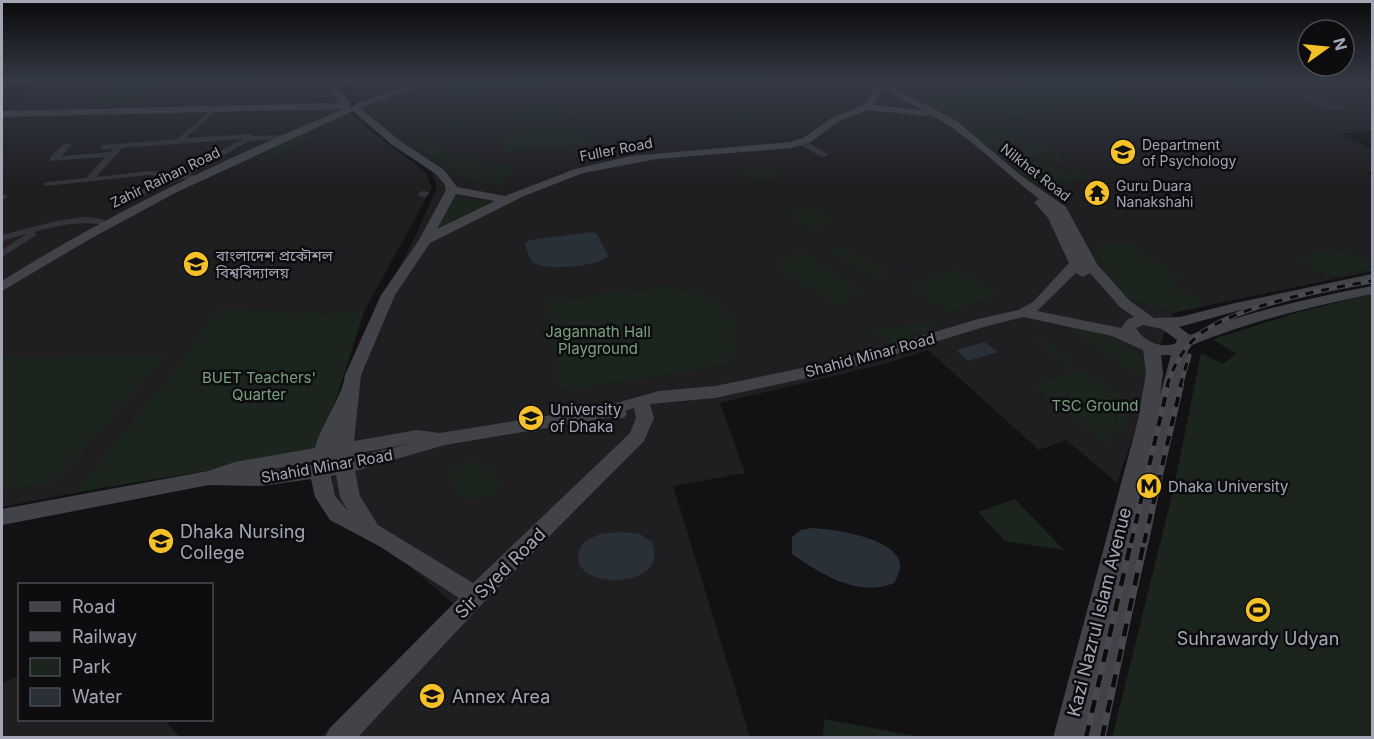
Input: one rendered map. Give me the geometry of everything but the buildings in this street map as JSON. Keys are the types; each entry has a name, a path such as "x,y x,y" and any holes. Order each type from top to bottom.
{"main road":[{"name":"Zahir Raihan Road","path":"2,277 189,177 271,138 327,115"},
{"name":"Zahir Raihan Road","path":"189,177 331,115"},
{"path":"363,115 395,142 440,172 451,184 452,190 425,240 388,295 352,375 344,457 350,497 370,530"},
{"name":"Fuller Road","path":"425,240 509,200 577,172 623,161 801,142 812,138 836,119 845,115"},
{"name":"Nilkhet Road","path":"936,115 1050,210 1075,265 1143,322"},
{"name":"Nilkhet Road","path":"989,158 1062,210 1091,266 1143,322"},
{"path":"452,190 509,200"},
{"name":"Zahir Raihan Road","path":"2,286 106,221"},
{"path":"1075,265 1091,266"},
{"name":"Shahid Minar Road","path":"1030,314 1075,265"},
{"path":"1143,344 1130,333 1143,322 1181,322 1235,307 1372,278"},
{"path":"1143,322 1178,331 1183,345 1220,328 1317,301 1372,290"},
{"name":"Shahid Minar Road","path":"1030,314 1116,332 1143,344 1171,350 1183,345"},
{"name":"Shahid Minar Road","path":"2,517 209,478 231,482 344,457 417,450 442,439 606,412 619,414 643,406 702,399 715,392 844,365 983,322 1030,314 1052,314 1143,322"},
{"name":"Kazi Nazrul Islam Avenue","path":"1066,738 1086,722 1146,511 1163,432 1154,363 1143,344"},
{"name":"Kazi Nazrul Islam Avenue","path":"1159,395 1183,345"},
{"path":"350,389 326,434 322,462 324,490 331,508 343,519 370,530 475,596"},
{"name":"Sir Syed Road","path":"338,738 475,596 638,436 645,418 643,406"}],"street":[{"path":"179,141 208,115"},
{"path":"104,147 250,135 189,177 124,200"},
{"path":"247,139 285,137"},
{"path":"801,142 825,155"},
{"path":"68,145 53,159 111,154"},
{"path":"88,180 120,145"},
{"path":"83,163 103,161"},
{"path":"47,184 148,173 189,177"},
{"path":"124,200 148,173"},
{"path":"124,200 146,200"},
{"path":"2,238 43,227 106,221"},
{"path":"2,254 43,227"}],"shaded area":[{"name":"বাংলাদেশ প্রকৌশল বিশ্ববিদ্যালয়","path":"2,115 352,115 426,173 432,188 364,311 319,453 105,487 2,507"},
{"name":"University of Dhaka","path":"360,115 1372,115 1372,130 1339,134 1372,149 1372,172 1367,173 1372,176 1372,271 1173,313 1152,364 1147,396 1117,483 1066,440 1039,450 928,350 884,364 720,403 745,473 673,486 750,737 320,738 454,604 334,502 331,449 368,327 416,235 437,187 432,172"},
{"path":"18,676 18,721 165,721 180,737 2,737 2,683"}],"green space":[{"path":"413,115 472,115 474,124 412,130"},
{"path":"494,115 578,116 562,119 563,122 514,127 513,124 495,124"},
{"path":"743,115 776,115 788,128 756,131"},
{"path":"940,115 1022,115 954,123"},
{"path":"998,120 1020,133 1007,153 998,154 963,123"},
{"path":"563,124 565,127 582,126 589,143 501,152 497,135 515,131 515,128"},
{"path":"307,133 317,136 263,161 253,158"},
{"path":"434,136 427,144 441,145 449,154 447,159 477,158 486,166 514,165 501,187 465,180 439,160 443,159 438,159 408,139"},
{"path":"1024,143 1043,144 1066,161 1060,163 1017,155"},
{"path":"1014,158 1080,171 1094,179 1038,186 1004,159"},
{"path":"771,166 782,176 758,183 740,170"},
{"path":"454,195 492,203 433,233"},
{"path":"808,206 838,220 813,230 786,215"},
{"path":"1129,243 1183,280 1173,282 1206,305 1173,313 1130,299 1105,271 1095,247 1100,244"},
{"path":"844,247 889,272 876,278 831,253"},
{"path":"1345,249 1372,264 1372,270 1328,276 1294,257"},
{"path":"801,252 864,291 837,306 771,263"},
{"path":"955,268 1003,295 950,312 909,286"},
{"name":"Jagannath Hall Playground","path":"667,286 700,293 725,307 736,331 735,346 729,365 560,391 546,301"},
{"name":"Suhrawardy Udyan","path":"1372,294 1372,737 1112,738 1174,487 1201,353 1223,364 1236,354 1214,340 1217,338 1299,312"},
{"name":"BUET Teachers' Quarter","path":"217,309 312,313 364,311 319,453 76,492 182,361"},
{"path":"928,324 945,326 888,344 870,329"},
{"path":"1066,326 1112,338 1134,350 1146,366 1147,381"},
{"path":"1043,338 1077,364 1068,367 1034,341"},
{"path":"166,356 55,482 2,491 2,358"},
{"name":"TSC Ground","path":"1082,368 1121,396 1108,446 1032,384"},
{"path":"1123,398 1132,401 1123,435 1114,432"},
{"path":"471,460 489,468 502,482 494,492 485,497 462,498 448,479 451,469"},
{"path":"1015,499 1064,550 1005,541 978,512"},
{"path":"824,719 921,737 823,737"}],"water":[{"path":"592,232 597,234 608,256 603,260 583,265 548,267 539,265 530,258 525,244 530,240"},
{"path":"985,342 998,352 968,361 956,350"},
{"path":"811,528 860,536 885,545 894,552 900,563 894,583 881,587 854,586 828,576 803,562 792,554 792,537 801,530"},
{"path":"621,532 640,534 652,542 654,560 645,572 630,579 612,580 595,577 583,569 578,557 585,541 600,534"}],"railway":[{"path":"1167,386 1185,350 1201,333 1218,323 1260,306 1372,281"},
{"path":"1180,386 1189,356"},
{"path":"1131,543 1168,385"},
{"path":"1144,543 1181,385"},
{"path":"1086,738 1131,542"},
{"path":"1102,738 1144,542"}],"place":[{"name":"Department of Psychology","path":"1123,152"},
{"name":"Guru Duara Nanakshahi","path":"1097,193"},
{"name":"বাংলাদেশ প্রকৌশল বিশ্ববিদ্যালয়","path":"196,264"},
{"name":"University of Dhaka","path":"531,418"},
{"name":"Dhaka University","path":"1149,486"},
{"name":"Dhaka Nursing College","path":"161,541"},
{"name":"Suhrawardy Udyan","path":"1258,610"},
{"name":"Annex Area","path":"432,696"}]}
